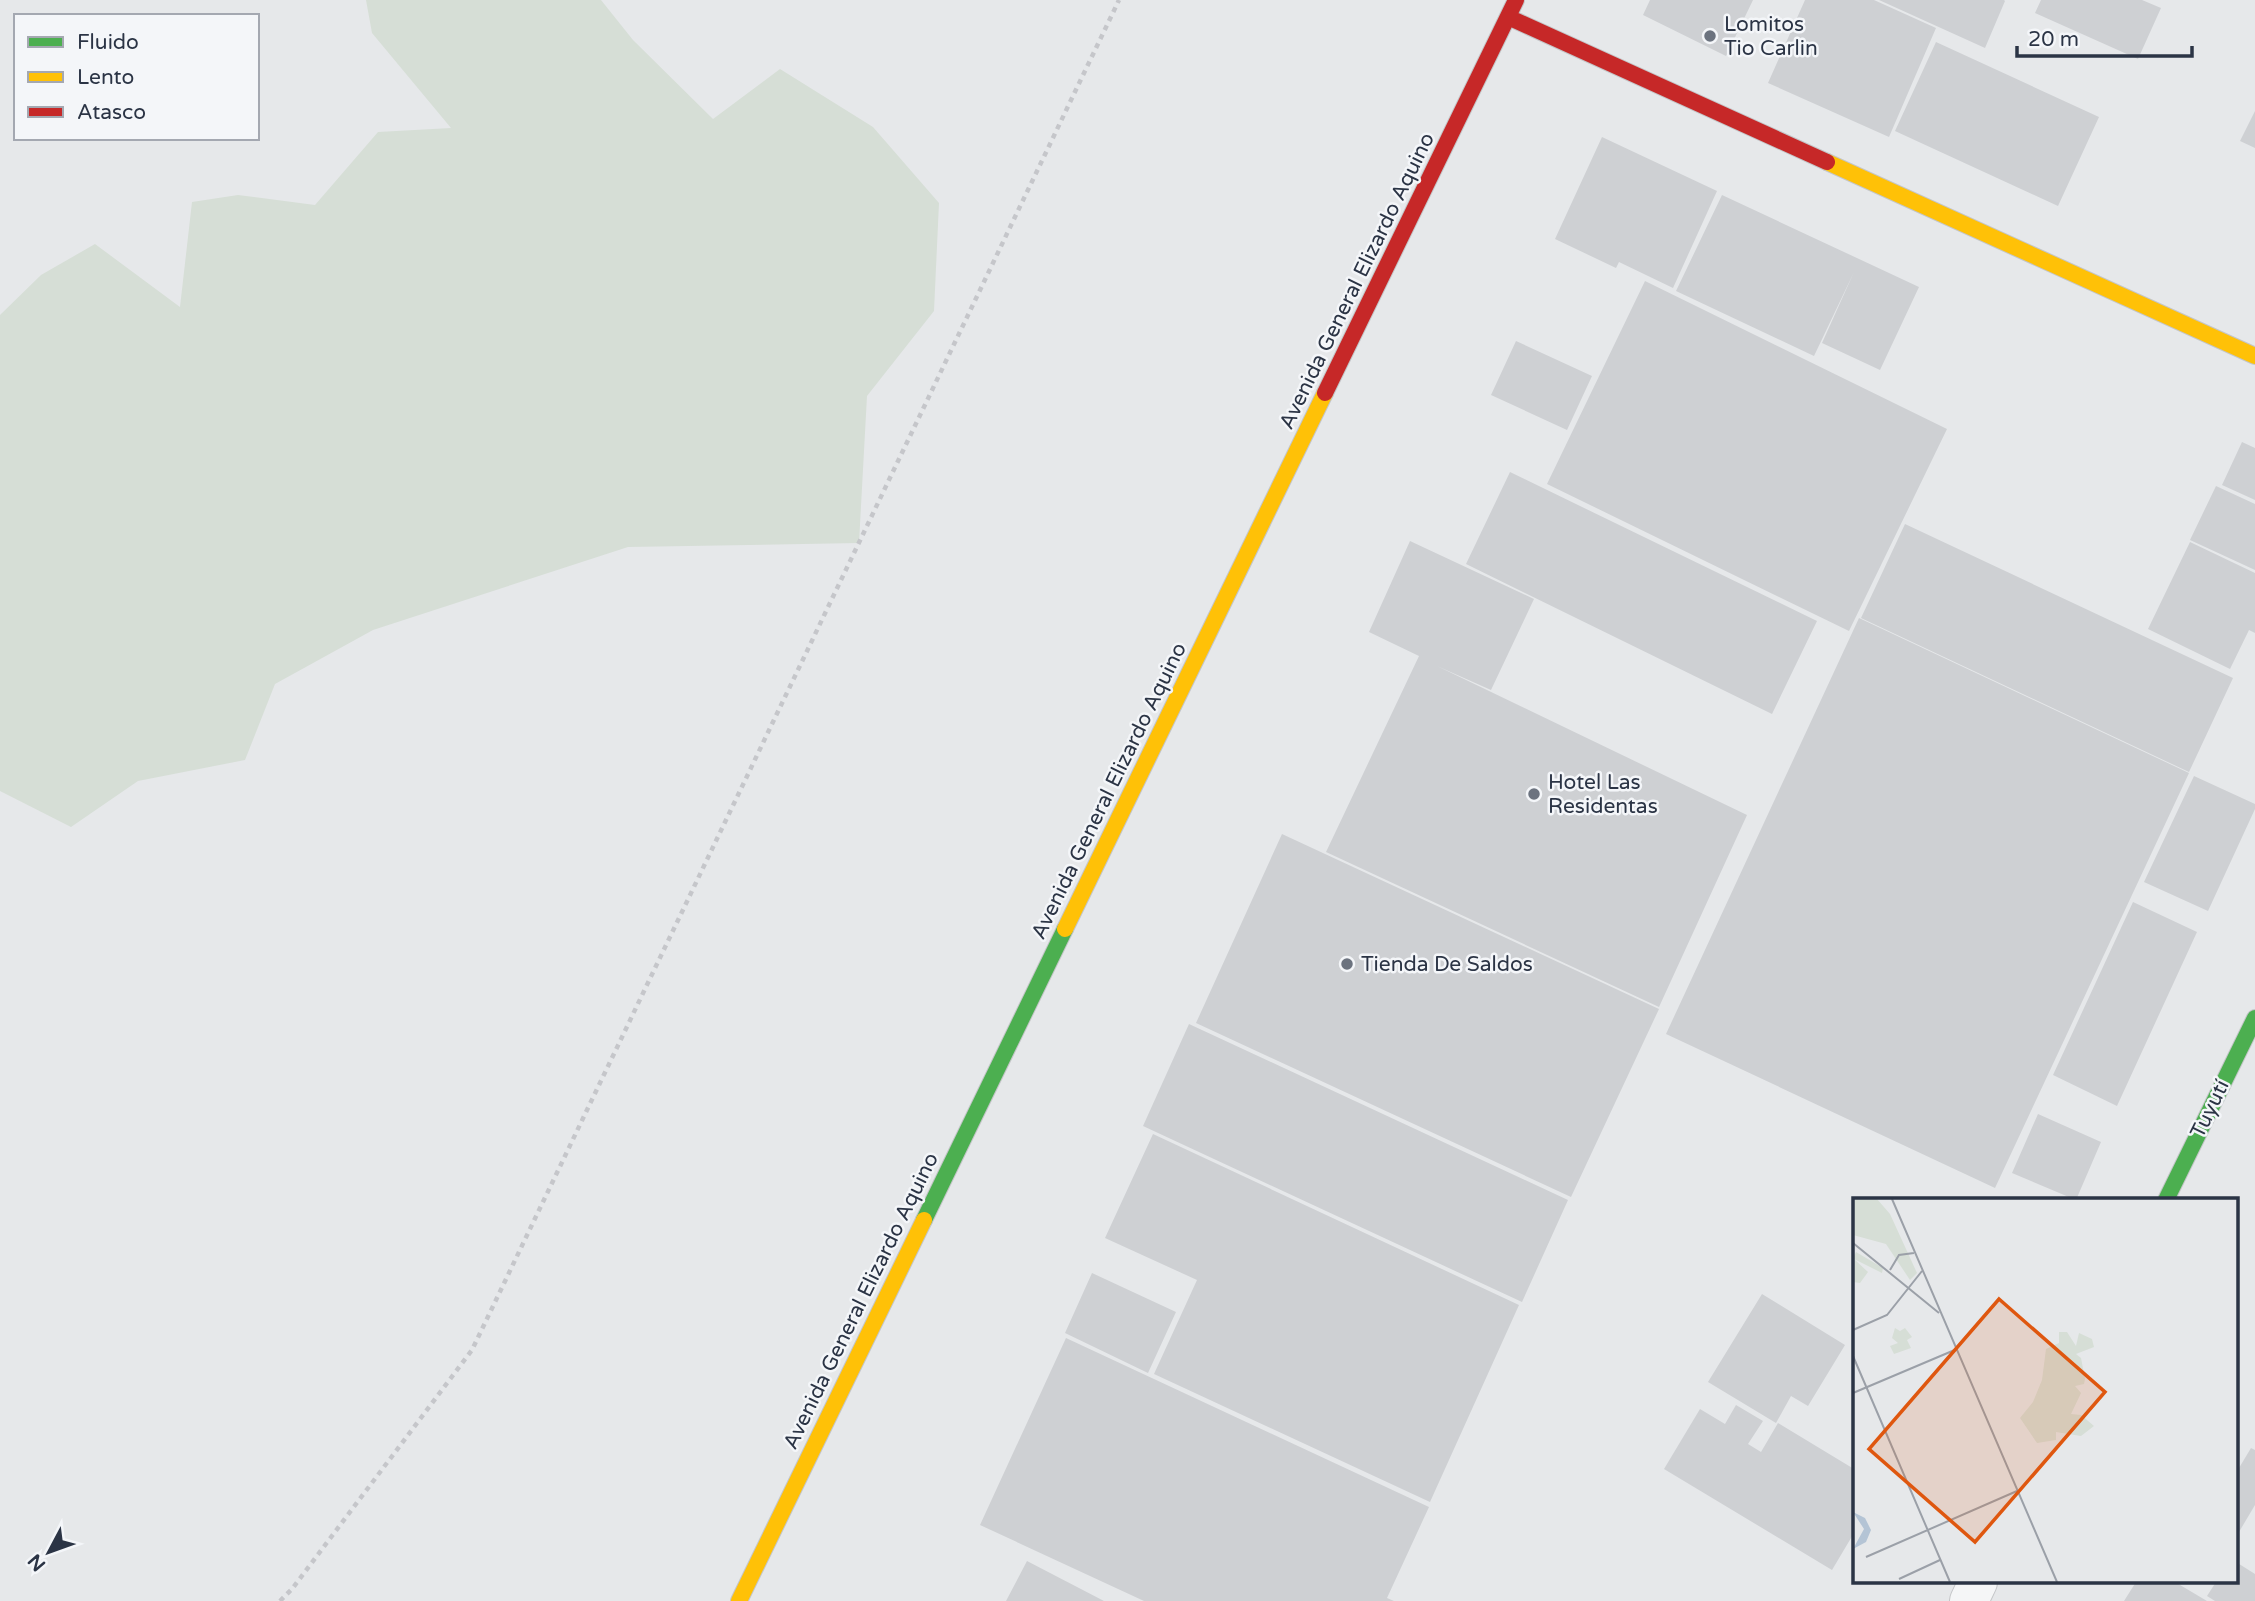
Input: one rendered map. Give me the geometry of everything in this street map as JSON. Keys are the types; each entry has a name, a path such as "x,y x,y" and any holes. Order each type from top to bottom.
{"main road":[{"name":"Avenida General Elizardo Aquino","path":"750,1598 1516,0"},
{"path":"1508,17 2255,356"},
{"name":"Tuyutí","path":"2167,1198 2255,1018"}],"street":[{"path":"1969,1601 1977,1584"}],"path":[{"path":"280,1601 292,1589 472,1350 1119,0"}],"shaded area":[{"path":"366,0 601,0 633,40 713,119 780,69 873,127 939,203 934,311 867,396 859,543 628,547 373,630 275,684 245,760 138,781 71,827 0,791 0,315 41,275 95,244 180,307 192,202 238,195 315,205 378,132 451,128 372,33"}],"building":[{"name":"Lomitos Tio Carlin","path":"1650,0 1753,0 1726,56 1643,15"},
{"path":"1805,0 1874,0 1936,28 1889,137 1768,83"},
{"path":"1879,0 2004,0 2005,1 1985,48"},
{"path":"2041,0 2142,0 2161,8 2138,59 2035,13"},
{"path":"1936,42 2099,117 2058,206 1895,131"},
{"path":"2255,111 2255,148 2240,141"},
{"path":"1602,137 1717,191 1673,288 1619,262 1616,268 1555,239"},
{"path":"1722,195 1919,287 1880,370 1822,343 1854,272 1814,356 1676,291"},
{"path":"1645,281 1947,429 1849,631 1547,484"},
{"path":"1516,341 1592,376 1567,430 1491,395"},
{"path":"2242,442 2255,448 2255,500 2222,485"},
{"path":"1510,472 1817,621 1772,714 1466,564"},
{"path":"2216,486 2255,504 2255,570 2190,540"},
{"path":"1905,524 2233,678 2189,772 1861,618"},
{"path":"1410,541 1534,599 1491,690 1437,666 1747,815 1659,1007 1326,852 1419,656 1369,632"},
{"path":"2190,542 2255,573 2255,633 2249,630 2230,669 2148,629"},
{"path":"1859,618 2189,773 1995,1188 1666,1034"},
{"path":"2194,776 2255,804 2208,911 2144,882"},
{"path":"1282,834 1659,1009 1571,1197 1196,1023"},
{"path":"2133,902 2197,932 2117,1106 2053,1075"},
{"path":"1189,1024 1568,1200 1522,1302 1143,1126"},
{"path":"2038,1114 2101,1142 2077,1198 2012,1173"},
{"path":"1153,1134 1519,1305 1430,1502 1154,1374 1197,1280 1105,1238"},
{"path":"1092,1273 1176,1312 1148,1373 1065,1333"},
{"path":"1762,1294 1845,1345 1808,1406 1791,1396 1776,1423 1708,1382"},
{"path":"1066,1338 1429,1507 1387,1598 1394,1601 1144,1601 980,1525"},
{"path":"1736,1405 1763,1421 1748,1444 1761,1452 1778,1423 1853,1468 1853,1535 1832,1570 1664,1469 1700,1409 1725,1424"},
{"path":"2251,1448 2255,1450 2255,1505 2238,1534 2238,1470"},
{"path":"1027,1561 1104,1601 1006,1601"},
{"path":"2238,1563 2255,1574 2255,1601 2215,1601 2207,1596 2215,1584 2238,1584"},
{"path":"2135,1584 2178,1584 2207,1601 2124,1601"}],"traffic: fast":[{"path":"924,1220 1065,929"},
{"path":"2167,1198 2255,1018"}],"traffic: slow":[{"path":"1827,162 2255,356"},
{"path":"1065,929 1325,393"},
{"path":"739,1601 924,1220"}],"traffic: jam":[{"path":"1325,393 1516,0"},
{"path":"1508,17 1827,162"}],"place":[{"name":"Lomitos Tio Carlin","path":"1710,36"},
{"name":"Hotel Las Residentas","path":"1534,794"},
{"name":"Tienda De Saldos","path":"1347,964"}]}
